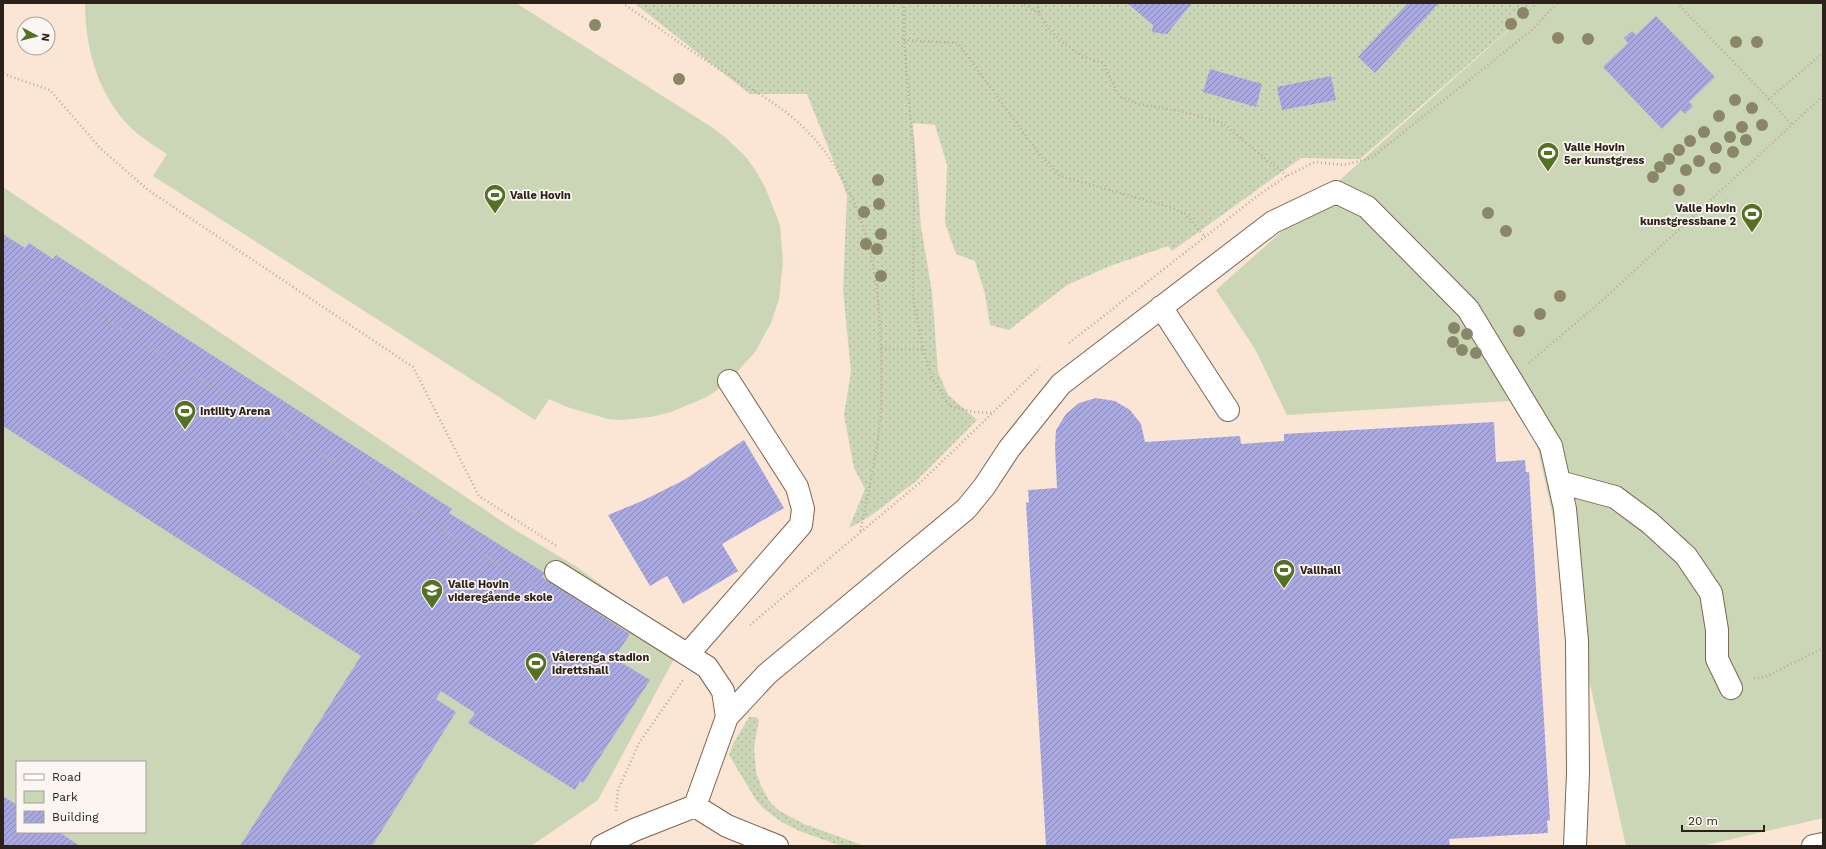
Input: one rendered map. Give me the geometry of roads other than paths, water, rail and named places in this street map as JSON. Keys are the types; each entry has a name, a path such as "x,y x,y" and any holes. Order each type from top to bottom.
{"street":[{"path":"611,841 694,806 727,717 766,674 966,509 984,487 1009,449 1061,384 1273,222 1336,192 1367,207 1468,309 1550,446 1566,508 1577,641 1578,773 1575,846"},
{"path":"1161,307 1228,410"},
{"path":"695,659 800,525 803,509 797,487 729,381"},
{"path":"1559,482 1615,497 1650,523 1686,556 1712,593 1717,630 1717,659 1727,681"},
{"path":"556,572 706,667 723,691 727,717"},
{"path":"694,806 727,826 777,846"},
{"path":"1813,846 1823,844"}],"place":[{"name":"Valle Hovin 5er kunstgress","path":"1548,172"},
{"name":"Valle Hovin","path":"495,214"},
{"name":"Valle Hovin kunstgressbane 2","path":"1752,234"},
{"name":"Intility Arena","path":"185,430"},
{"name":"Vallhall","path":"1284,590"},
{"name":"Valle Hovin videregående skole","path":"432,610"},
{"name":"Vålerenga stadion idrettshall","path":"536,682"}]}
